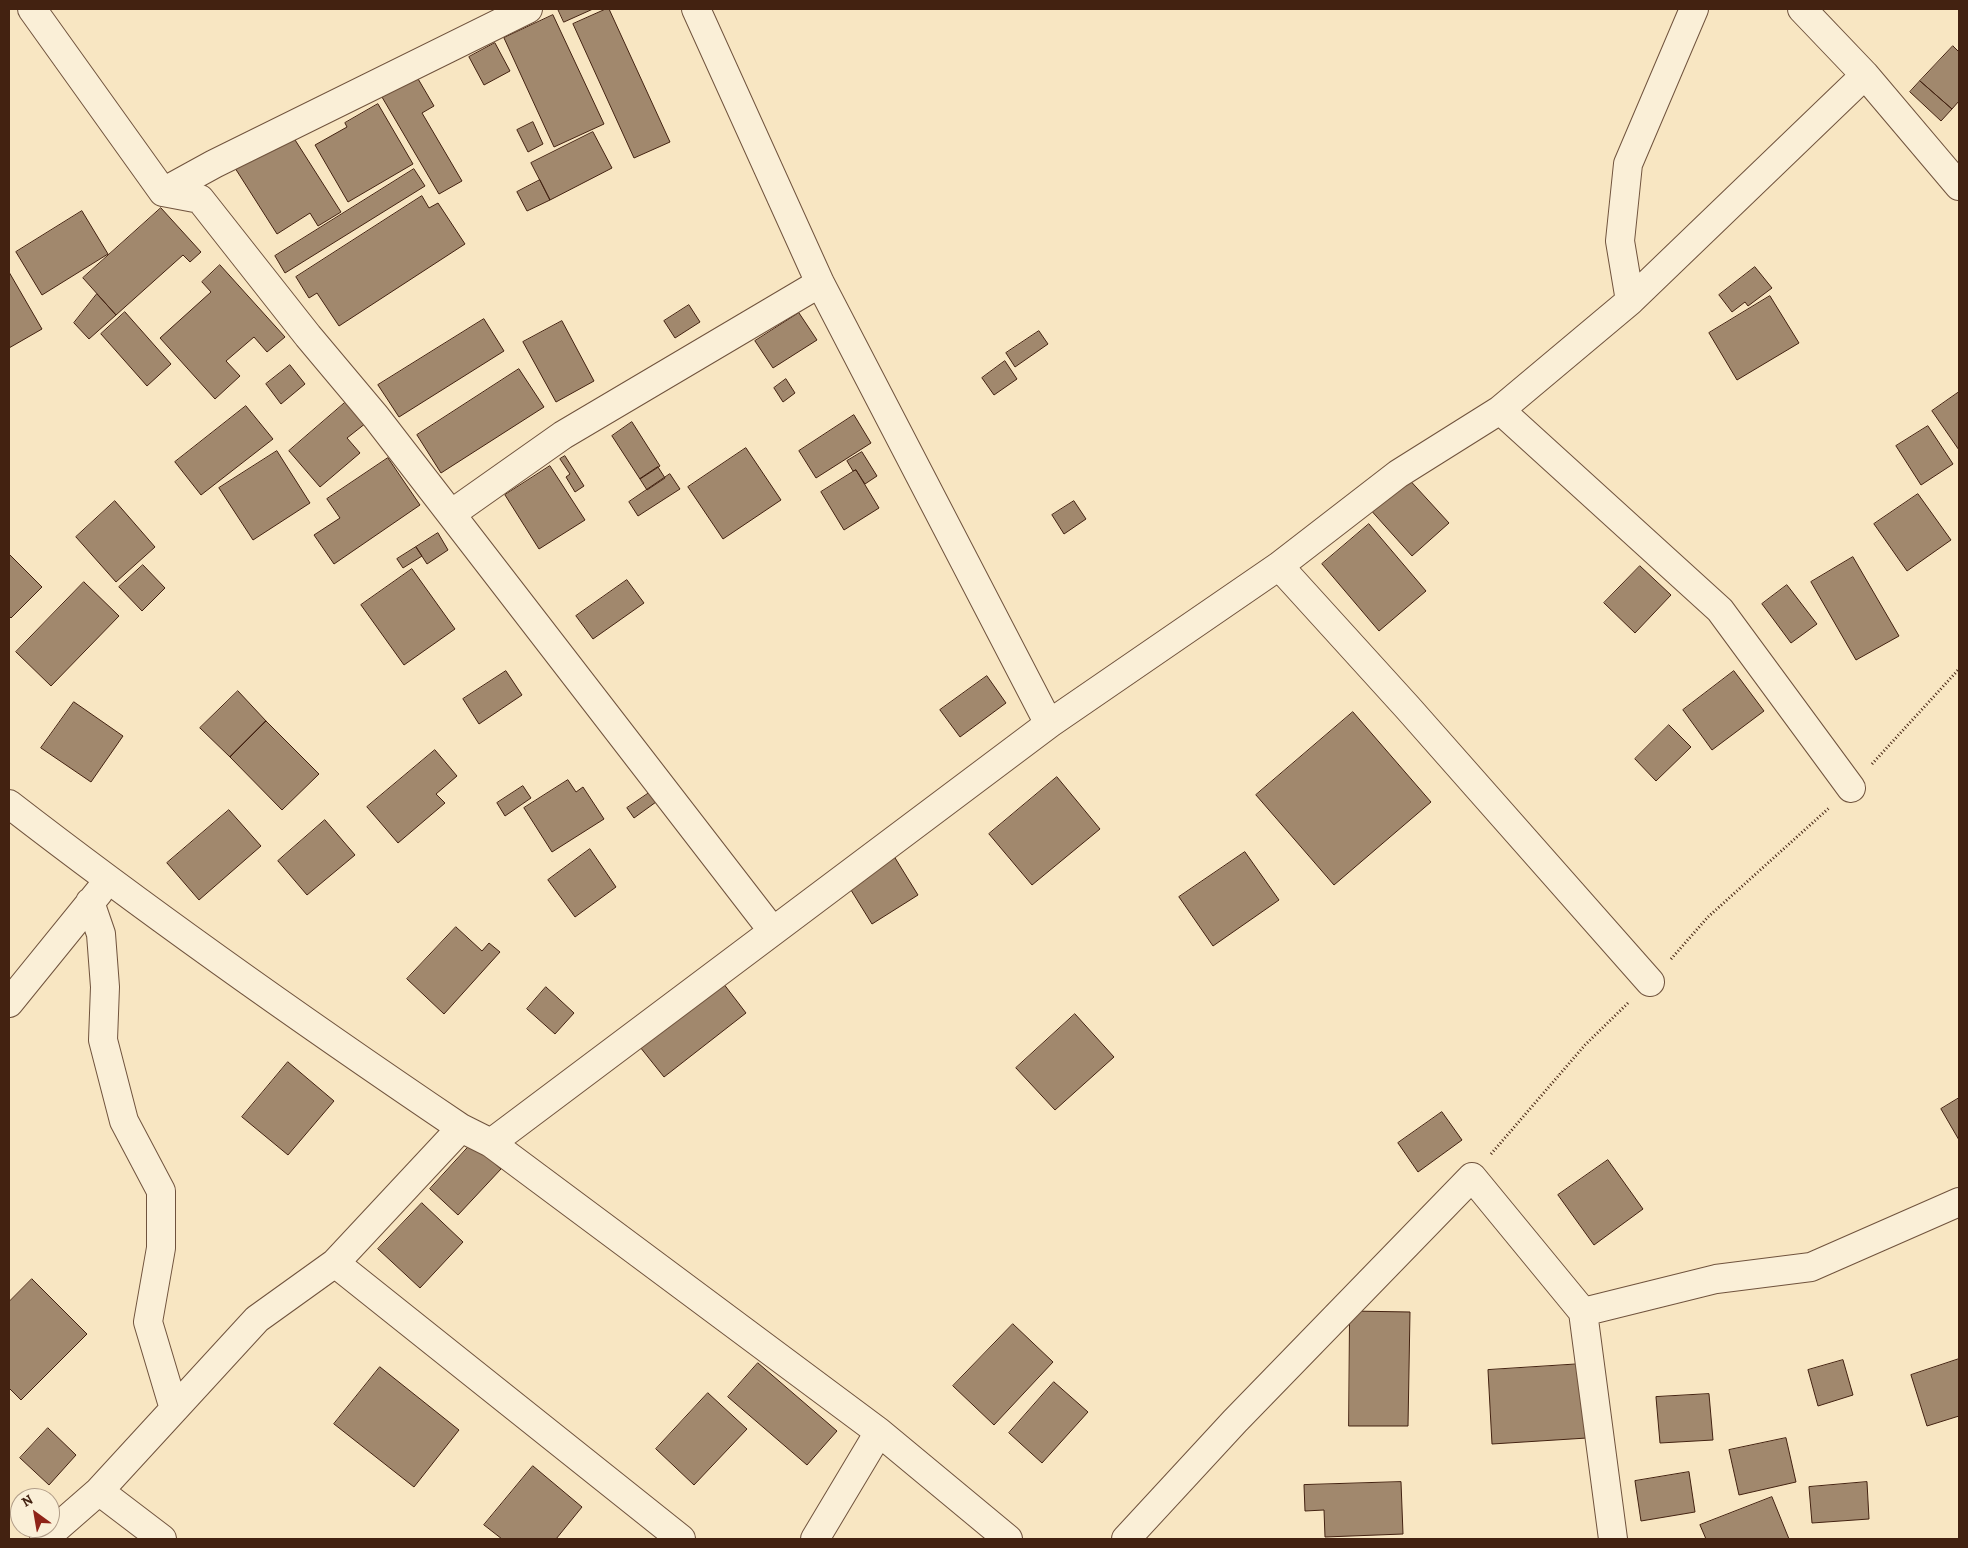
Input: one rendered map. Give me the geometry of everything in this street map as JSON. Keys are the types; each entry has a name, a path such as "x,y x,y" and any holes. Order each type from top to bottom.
{"street":[{"path":"32,9 162,192 200,199 451,514 772,930"},
{"path":"162,192 248,147 528,9"},
{"path":"696,9 820,283 1049,724"},
{"path":"1630,301 1620,241 1628,164 1694,9"},
{"path":"1802,9 1865,75 1959,186"},
{"path":"491,1143 772,930 1049,724 1279,566 1398,474 1500,410 1630,301 1865,75"},
{"path":"451,514 563,435 820,283"},
{"path":"1500,410 1720,610 1850,788"},
{"path":"1279,566 1408,708 1650,982"},
{"path":"9,804 108,880 365,1063 461,1128 491,1143 879,1432 1008,1539"},
{"path":"9,1004 108,880"},
{"path":"90,902 101,934 105,987 103,1040 124,1121 161,1191 161,1248 148,1322 174,1409"},
{"path":"44,1539 99,1491 257,1319 335,1263 461,1128"},
{"path":"1126,1539 1235,1421 1472,1177 1583,1312 1613,1539"},
{"path":"1583,1312 1716,1279 1811,1266 1959,1202"},
{"path":"335,1263 681,1539"},
{"path":"815,1539 879,1432"},
{"path":"99,1491 162,1539"}],"path":[{"path":"1472,1177 1585,1045 1650,982 1708,917 1850,788 1959,669"}],"building":[{"path":"558,9 593,9 564,22"},
{"path":"609,9 670,142 634,158 573,24"},
{"path":"553,15 604,124 554,147 504,38"},
{"path":"495,43 510,71 484,85 469,57"},
{"path":"1953,46 1959,52 1959,101 1952,109 1920,81"},
{"path":"414,72 434,106 422,113 462,181 439,194 379,92"},
{"path":"1920,81 1952,109 1941,121 1910,92"},
{"path":"378,104 413,164 348,202 315,145 347,127 345,123"},
{"path":"533,122 543,144 528,152 517,130"},
{"path":"290,132 341,212 318,226 310,213 277,234 235,168"},
{"path":"593,132 612,168 550,200 531,163"},
{"path":"414,169 425,186 285,273 275,256"},
{"path":"540,180 550,200 527,211 517,192"},
{"path":"422,196 429,208 438,203 465,244 339,326 317,293 309,298 296,277"},
{"path":"161,208 201,252 190,262 183,255 116,315 83,278"},
{"path":"82,211 108,254 42,295 16,252"},
{"path":"220,265 285,337 267,352 254,337 226,361 240,376 215,399 160,338 211,292 202,282"},
{"path":"1755,267 1772,288 1748,306 1745,302 1732,312 1719,295"},
{"path":"9,272 42,329 9,348"},
{"path":"97,294 116,315 89,339 74,323"},
{"path":"1770,296 1799,343 1737,380 1709,333"},
{"path":"689,305 700,322 675,338 664,321"},
{"path":"125,312 171,364 147,386 101,334"},
{"path":"799,313 817,340 773,368 755,341"},
{"path":"484,319 504,351 399,417 378,385"},
{"path":"562,321 594,381 556,402 523,342"},
{"path":"1039,331 1048,344 1015,367 1006,353"},
{"path":"1005,361 1017,379 994,395 982,378"},
{"path":"290,365 305,384 281,404 266,384"},
{"path":"519,369 544,407 441,473 417,435"},
{"path":"786,379 795,393 783,402 774,388"},
{"path":"1959,392 1959,450 1932,411"},
{"path":"347,401 366,423 347,438 360,453 320,487 289,451"},
{"path":"246,406 273,439 201,495 175,462"},
{"path":"854,415 871,443 816,478 799,451"},
{"path":"632,422 660,466 640,479 612,436"},
{"path":"1928,426 1953,464 1921,485 1896,446"},
{"path":"746,448 781,500 723,539 688,487"},
{"path":"277,451 310,503 253,540 219,488"},
{"path":"862,452 877,476 865,484 856,470 853,471 847,461"},
{"path":"565,456 584,486 575,492 566,477 570,474 560,459"},
{"path":"388,458 420,505 334,564 314,535 340,518 327,499"},
{"path":"550,466 585,520 539,549 505,495"},
{"path":"658,467 665,478 647,490 640,479"},
{"path":"856,470 879,508 844,530 821,492"},
{"path":"670,474 680,489 638,516 629,502"},
{"path":"1405,475 1449,523 1412,556 1368,507"},
{"path":"1918,494 1951,540 1907,571 1874,524"},
{"path":"115,501 155,547 116,582 76,537"},
{"path":"1074,501 1086,519 1064,534 1052,515"},
{"path":"1369,524 1426,591 1379,631 1322,564"},
{"path":"438,533 448,550 427,564 416,547"},
{"path":"416,547 422,556 403,568 397,559"},
{"path":"9,554 42,587 11,618 9,616"},
{"path":"1853,557 1899,636 1856,660 1811,582"},
{"path":"143,565 165,588 142,611 119,587"},
{"path":"1640,566 1671,595 1635,633 1604,603"},
{"path":"412,569 455,629 404,665 361,605"},
{"path":"627,580 644,603 593,639 576,616"},
{"path":"84,582 119,616 51,686 16,652"},
{"path":"1787,585 1817,624 1791,643 1762,604"},
{"path":"506,671 522,695 479,724 463,699"},
{"path":"1734,671 1764,711 1712,750 1683,710"},
{"path":"987,676 1006,703 960,737 940,710"},
{"path":"238,691 266,721 230,757 200,728"},
{"path":"74,702 123,736 91,782 41,748"},
{"path":"1353,712 1431,802 1334,885 1256,795"},
{"path":"266,721 319,774 282,810 230,757"},
{"path":"1669,725 1691,747 1656,781 1635,759"},
{"path":"435,750 457,776 436,794 445,803 398,843 367,807"},
{"path":"1057,777 1100,829 1032,885 989,834"},
{"path":"568,780 576,792 583,787 604,819 552,852 524,808"},
{"path":"523,786 531,798 505,816 497,803"},
{"path":"649,793 656,802 634,818 627,808"},
{"path":"229,810 261,846 199,900 167,863"},
{"path":"325,820 355,855 307,895 278,861"},
{"path":"590,849 616,887 575,917 548,880"},
{"path":"1245,852 1279,900 1213,946 1179,897"},
{"path":"892,853 918,895 872,924 846,882"},
{"path":"456,927 482,951 489,943 500,952 444,1014 407,979"},
{"path":"723,983 746,1013 664,1077 640,1047"},
{"path":"546,987 574,1013 555,1034 527,1009"},
{"path":"1075,1014 1114,1057 1055,1110 1016,1068"},
{"path":"288,1062 334,1101 288,1155 242,1117"},
{"path":"1959,1098 1959,1140 1941,1109"},
{"path":"1442,1112 1462,1140 1418,1172 1398,1143"},
{"path":"472,1143 501,1169 458,1215 430,1189"},
{"path":"1608,1160 1643,1209 1594,1245 1558,1195"},
{"path":"422,1203 463,1242 420,1288 378,1249"},
{"path":"32,1279 87,1334 21,1400 9,1388 9,1302"},
{"path":"1350,1311 1410,1312 1408,1426 1349,1426"},
{"path":"1013,1324 1053,1362 994,1425 953,1386"},
{"path":"1959,1359 1959,1416 1927,1426 1911,1375"},
{"path":"1843,1360 1853,1395 1818,1406 1808,1370"},
{"path":"758,1363 837,1431 807,1465 728,1397"},
{"path":"1582,1364 1587,1438 1492,1444 1488,1370"},
{"path":"380,1367 459,1430 414,1487 334,1424"},
{"path":"1054,1382 1088,1412 1042,1463 1009,1433"},
{"path":"708,1393 747,1429 694,1485 656,1449"},
{"path":"1709,1394 1713,1440 1660,1443 1656,1397"},
{"path":"48,1428 76,1455 49,1485 20,1458"},
{"path":"1786,1438 1796,1482 1739,1495 1729,1450"},
{"path":"533,1466 582,1507 556,1539 502,1539 484,1525"},
{"path":"1689,1472 1695,1512 1641,1521 1635,1481"},
{"path":"1401,1482 1403,1534 1325,1537 1324,1510 1305,1511 1304,1485"},
{"path":"1867,1482 1869,1519 1812,1523 1809,1487"},
{"path":"1772,1497 1789,1539 1706,1539 1700,1525"}]}
